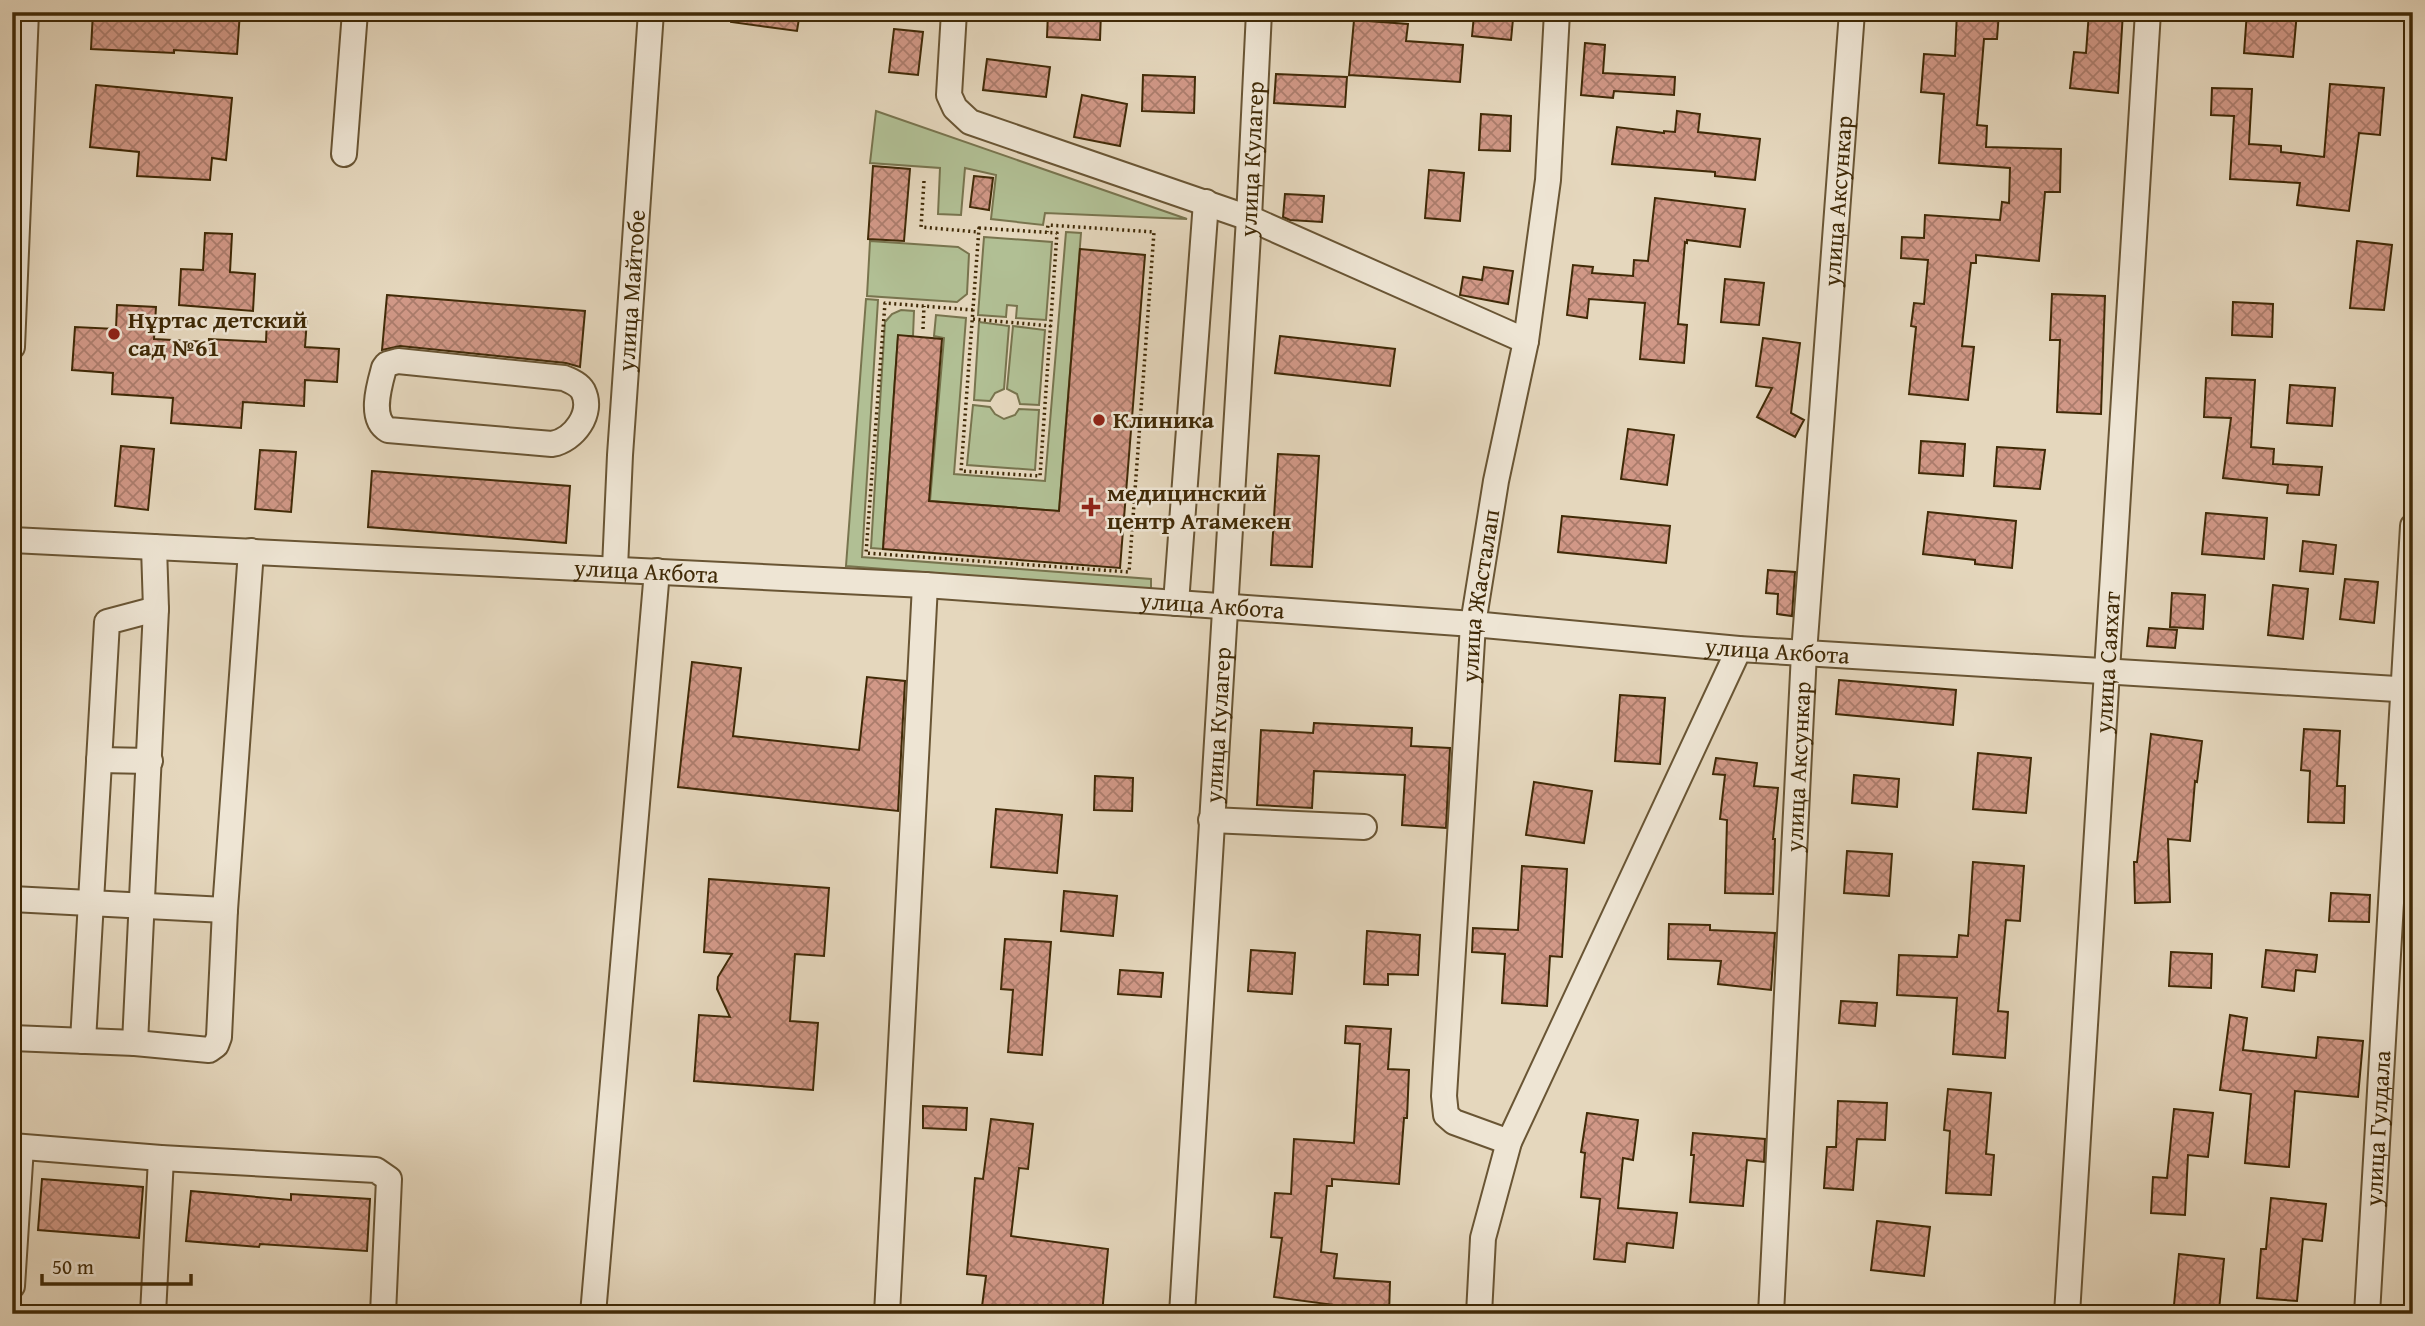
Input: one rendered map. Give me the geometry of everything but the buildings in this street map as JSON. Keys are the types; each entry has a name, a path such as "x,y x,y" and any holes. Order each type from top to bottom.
{"street":[{"path":"12,347 26,12"},
{"path":"344,154 355,12"},
{"name":"улица Майтобе","path":"615,568 651,12"},
{"path":"954,12 949,95 955,108 970,122 1249,218 1526,341"},
{"name":"улица Кулагер","path":"1182,1314 1249,218 1259,12"},
{"name":"улица Жасталап","path":"1509,1142 1454,1122 1446,1115 1444,1096 1473,624 1496,481 1526,341 1548,180 1557,12"},
{"name":"улица Аксункар","path":"1771,1314 1804,653 1852,12"},
{"name":"улица Саяхат","path":"2067,1314 2148,12"},
{"path":"1176,603 1206,202"},
{"path":"398,361 564,378 577,384 584,392 584,413 576,432 561,442 552,444 388,430 380,425 376,415 384,368 387,364 398,361"},
{"path":"584,413 624,416"},
{"name":"улица Гулдала","path":"2367,1314 2408,689 2413,526"},
{"name":"улица Акбота","path":"12,540 925,585 1473,624 1739,649 2408,689"},
{"path":"135,1043 150,761 156,609 155,547"},
{"path":"12,1038 135,1043 209,1050 216,1045 219,1037 225,910 251,551"},
{"path":"593,1314 657,571"},
{"path":"887,1314 925,585"},
{"path":"83,1041 107,622 156,609"},
{"path":"1479,1314 1483,1238 1509,1142 1739,649"},
{"path":"99,760 150,761"},
{"path":"1211,820 1364,827"},
{"path":"12,899 225,910"},
{"path":"12,1286 16,1146 161,1158 376,1170 389,1179 383,1314"},
{"path":"153,1314 161,1158"}],"path":[{"path":"924,181 921,227 978,232"},
{"path":"973,310 885,303 866,553 1129,572 1154,232 1048,225 1048,232"},
{"path":"979,228 1057,233 1040,476 961,471 978,232 979,228"},
{"path":"923,329 924,306"},
{"path":"972,318 1051,326"}],"green space":[{"path":"876,111 1187,219 1045,213 1043,225 991,219 996,175 965,168 961,215 938,214 940,168 870,163"},
{"path":"1066,232 1081,233 1059,511 930,501 944,338 934,336 936,315 966,318 954,474 1045,481"},
{"path":"984,237 1052,242 1046,320 1016,318 1017,306 1007,305 1006,317 978,315"},
{"path":"870,241 958,247 969,254 967,294 957,302 867,296"},
{"path":"866,299 878,300 862,557 1151,579 1151,590 846,566"},
{"path":"901,310 914,311 913,336 898,336 883,549 871,548 885,322 892,314"},
{"path":"979,322 1009,326 1004,389 995,393 990,401 974,400"},
{"path":"1013,326 1045,330 1039,405 1020,404 1017,394 1007,389"},
{"path":"973,405 990,407 1004,419 1015,415 1019,409 1039,410 1035,470 967,465"}],"place":[{"name":"Нұртас детский сад №61","path":"114,334"},
{"name":"Клиника","path":"1099,420"},
{"name":"медицинский центр Атамекен","path":"1091,507"}]}
